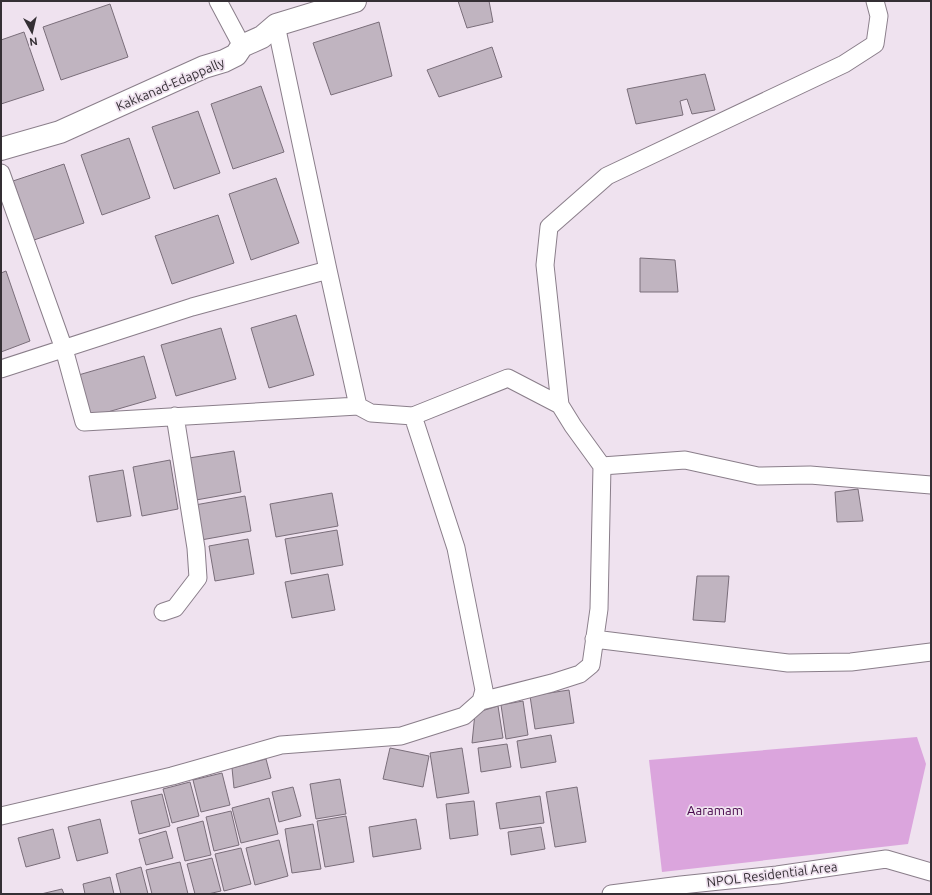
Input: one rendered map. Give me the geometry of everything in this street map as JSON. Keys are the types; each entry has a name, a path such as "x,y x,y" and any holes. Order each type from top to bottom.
{"street":[{"path":"218,1 242,46"},
{"name":"Kakkanad-Edappally","path":"1,149 60,132 204,66 224,61 236,55 242,46 262,37 276,25 355,1"},
{"path":"1,816 172,776 281,745 401,736 464,716 481,701 552,683 580,674 590,665 599,609 602,466 573,426 560,405 545,265 548,227 607,176 844,64 875,44 879,16 875,1"},
{"path":"276,25 358,406"},
{"path":"1,173 64,349 84,422 358,406 371,413 413,416 508,378 560,405"},
{"path":"1,369 192,307 328,270"},
{"path":"163,612 175,608 198,578 196,548 175,416"},
{"path":"413,416 456,548 484,690 481,701"},
{"path":"602,466 685,460 758,476 810,475 931,485"},
{"path":"594,639 788,663 851,662 931,652"},
{"name":"NPOL Residential Area","path":"611,894 681,884 776,875 886,859 931,872"}],"green space":[{"name":"Aaramam","path":"917,737 926,764 908,844 662,872 649,760"}],"building":[{"path":"458,1 489,1 493,22 467,28"},
{"path":"110,4 128,57 61,80 43,27"},
{"path":"379,22 392,76 331,95 313,43"},
{"path":"24,32 44,90 1,104 1,40"},
{"path":"492,47 502,77 439,97 427,70"},
{"path":"705,74 715,110 692,114 687,99 680,101 683,115 636,124 627,89"},
{"path":"261,86 284,152 233,169 211,104"},
{"path":"198,111 220,173 174,189 152,127"},
{"path":"129,138 150,198 102,215 81,155"},
{"path":"64,164 84,223 34,240 13,181"},
{"path":"276,178 299,243 251,260 229,194"},
{"path":"218,215 234,263 172,284 155,236"},
{"path":"640,258 675,260 678,292 640,292"},
{"path":"6,271 30,341 1,352 1,273"},
{"path":"296,315 314,375 269,388 251,328"},
{"path":"221,328 236,379 176,396 161,345"},
{"path":"144,356 156,398 87,418 75,376"},
{"path":"234,451 241,492 196,500 189,458"},
{"path":"170,460 178,509 142,516 133,467"},
{"path":"123,470 131,516 97,522 89,476"},
{"path":"858,489 863,521 837,522 835,492"},
{"path":"332,493 338,526 276,537 270,504"},
{"path":"245,496 251,531 201,540 195,505"},
{"path":"337,530 343,565 291,574 285,539"},
{"path":"248,539 254,574 215,581 209,546"},
{"path":"328,574 335,610 292,618 285,582"},
{"path":"697,576 729,576 725,622 693,620"},
{"path":"569,690 574,723 535,729 530,696"},
{"path":"523,701 528,735 506,739 501,705"},
{"path":"498,706 503,738 472,743 475,713"},
{"path":"551,735 556,762 521,768 517,741"},
{"path":"507,744 511,767 481,772 478,748"},
{"path":"390,748 429,756 423,787 383,779"},
{"path":"462,748 469,793 437,798 430,753"},
{"path":"266,759 271,778 234,788 232,768"},
{"path":"222,773 230,805 201,812 193,780"},
{"path":"340,779 346,814 316,819 310,784"},
{"path":"190,782 199,816 172,823 163,789"},
{"path":"293,787 301,816 279,822 272,792"},
{"path":"577,787 586,842 555,847 546,792"},
{"path":"162,794 170,826 139,834 131,801"},
{"path":"540,796 544,823 500,829 496,803"},
{"path":"269,798 278,834 241,843 232,808"},
{"path":"474,801 478,835 450,839 446,804"},
{"path":"231,811 239,845 214,851 206,817"},
{"path":"346,816 354,862 325,867 317,821"},
{"path":"100,819 108,853 77,861 68,827"},
{"path":"416,819 421,849 373,857 369,827"},
{"path":"203,821 211,855 185,861 177,828"},
{"path":"313,824 321,869 292,873 285,829"},
{"path":"541,827 545,849 511,855 508,832"},
{"path":"53,829 60,858 26,867 18,838"},
{"path":"166,831 173,858 146,865 139,839"},
{"path":"279,840 288,876 255,885 246,848"},
{"path":"241,848 251,884 224,891 215,854"},
{"path":"212,858 221,891 208,894 195,894 187,864"},
{"path":"180,862 188,894 152,894 146,870"},
{"path":"141,867 148,894 121,894 116,874"},
{"path":"110,877 114,894 85,894 83,884"},
{"path":"62,889 64,894 41,894"}]}
